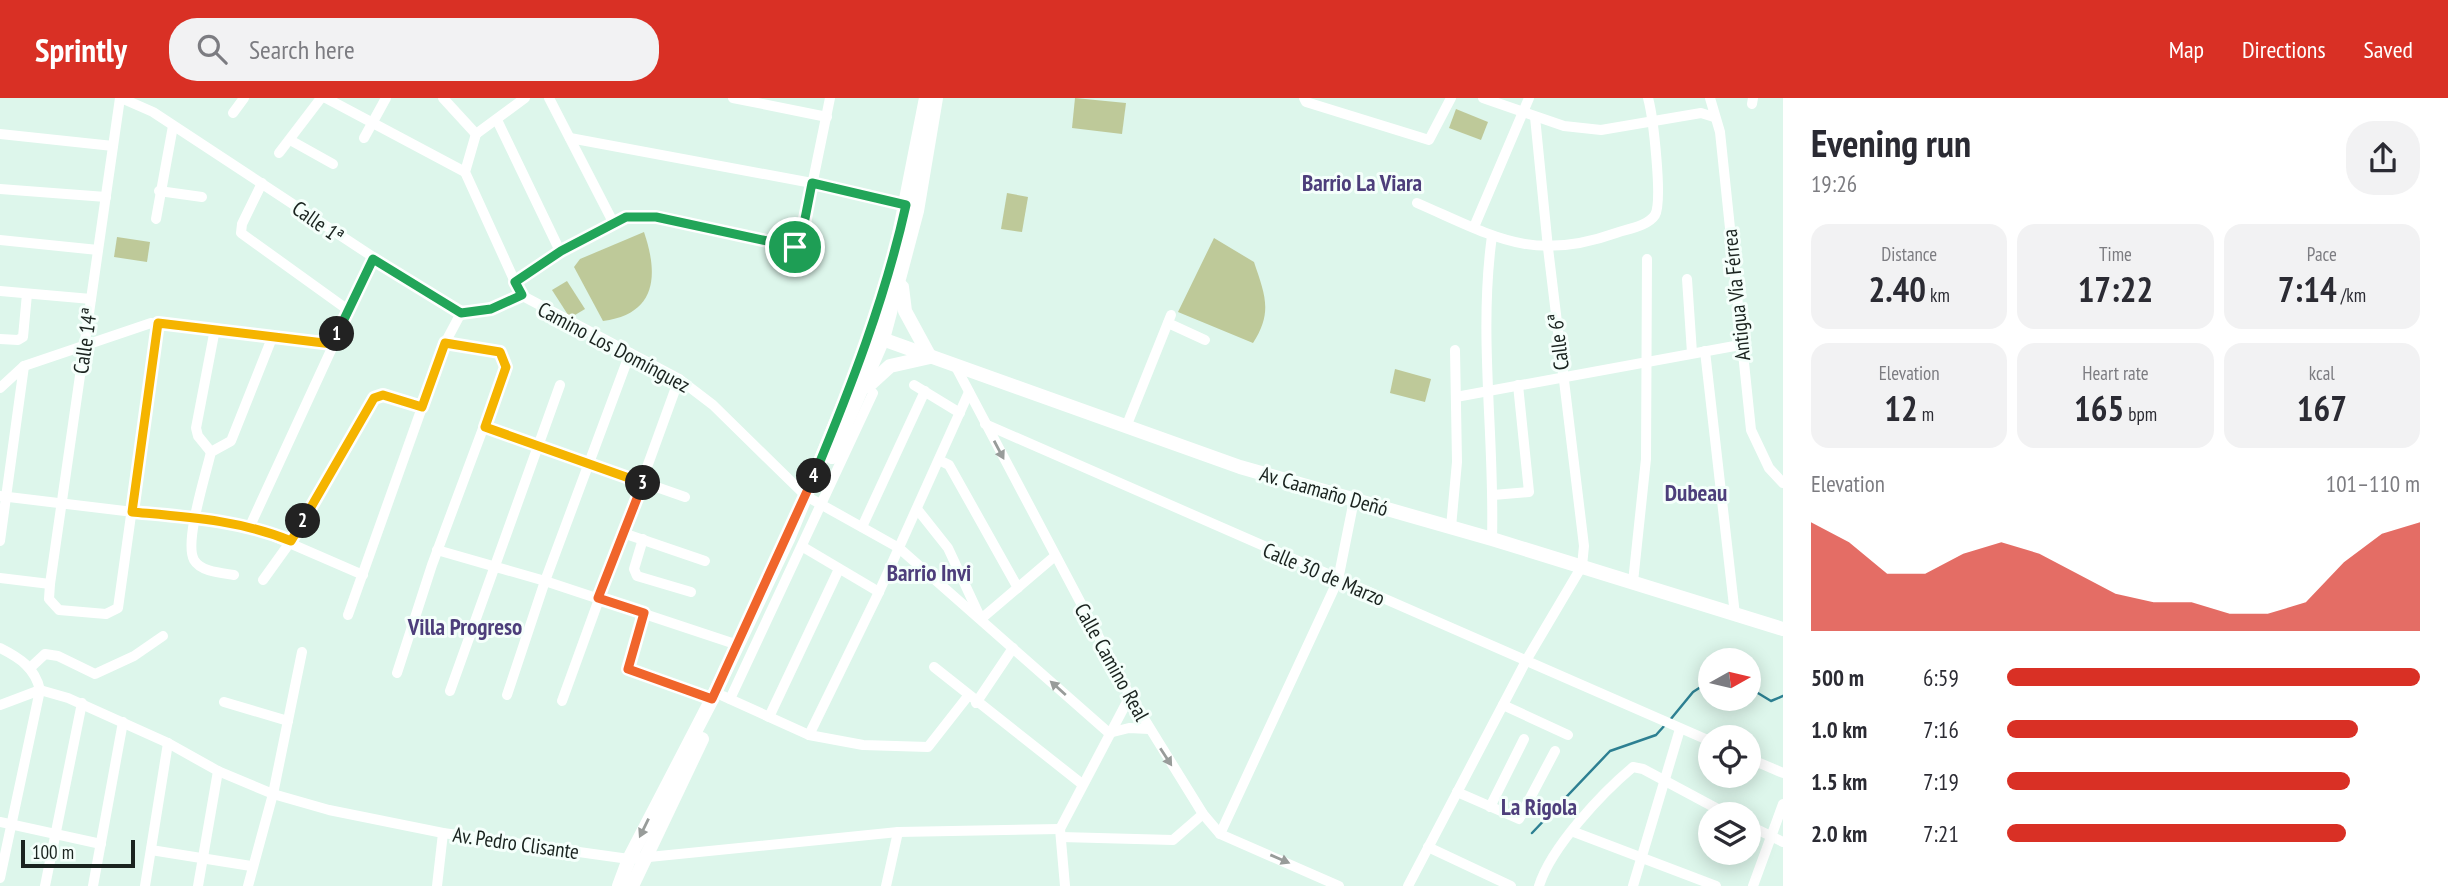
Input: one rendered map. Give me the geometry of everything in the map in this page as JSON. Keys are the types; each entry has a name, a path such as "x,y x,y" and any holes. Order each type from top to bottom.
{"main road":[{"path":"866,395 926,98"},
{"path":"856,374 877,337 902,275 921,190 936,98"},
{"path":"721,698 738,645 876,376 890,366 930,356 905,311 902,275"},
{"path":"618,886 636,858 721,698 813,500 856,374 865,322 887,287"},
{"name":"Av. Caamaño Deñó","path":"877,337 1240,467 1492,538 1783,629"},
{"path":"632,886 636,858"}],"street":[{"name":"Calle 1ª","path":"120,98 136,102 373,259 461,313"},
{"name":"Calle 14ª","path":"50,584 120,98"},
{"path":"233,113 244,98"},
{"path":"279,153 323,98 465,172 476,134 526,98"},
{"path":"364,138 386,98"},
{"path":"443,98 476,134"},
{"path":"549,98 613,222"},
{"path":"733,98 827,117"},
{"path":"515,282 561,251 613,222 634,216 656,217 795,247 801,239 830,98"},
{"path":"1304,98 1306,103 1429,140 1451,98"},
{"path":"1483,98 1564,126 1601,130 1700,113 1714,117"},
{"path":"1474,227 1529,98"},
{"path":"1417,202 1492,236 1515,244 1548,248 1595,241 1653,218 1657,207 1654,121 1648,98"},
{"name":"Antigua Vía Férrea","path":"1710,98 1720,132 1740,345 1751,430 1769,468 1783,483"},
{"name":"Calle 6ª","path":"1535,117 1562,377 1584,546 1582,566"},
{"path":"497,120 561,251"},
{"path":"156,219 173,126"},
{"path":"0,134 113,146"},
{"path":"570,138 812,183 906,205"},
{"path":"290,140 333,164"},
{"name":"Camino Los Domínguez","path":"465,172 522,295 679,379 713,404 813,500 899,548 1109,733"},
{"path":"262,183 242,225 241,233 348,310"},
{"path":"0,189 106,197"},
{"path":"159,191 202,197"},
{"path":"1492,236 1486,295 1492,538"},
{"path":"0,240 98,250"},
{"path":"250,526 373,259"},
{"path":"1633,582 1646,459 1647,259"},
{"path":"1687,279 1692,354"},
{"path":"0,291 91,299"},
{"path":"0,339 18,341 23,337 27,294"},
{"path":"348,615 445,343 461,313 491,309 522,295"},
{"path":"1126,426 1170,319 1205,340"},
{"path":"0,388 24,366 158,323 332,344"},
{"path":"0,578 50,584 49,599 55,608 106,614 115,611 132,512 158,323"},
{"path":"215,329 196,428 211,453 191,541 194,560 207,570 234,575"},
{"path":"211,453 231,441 272,338"},
{"path":"397,673 437,550 506,367 505,358 500,352 445,343"},
{"path":"1456,397 1740,345"},
{"path":"1451,527 1457,462 1455,350"},
{"path":"1705,351 1735,615"},
{"path":"507,695 545,581 591,464 630,353"},
{"path":"0,541 3,497 24,366"},
{"name":"Calle Camino Real","path":"956,367 1130,696 1203,814 1220,834 1339,886"},
{"path":"562,701 679,379"},
{"path":"450,691 492,565 560,385"},
{"path":"915,385 960,412"},
{"path":"1493,495 1526,493 1530,487 1518,385"},
{"path":"862,527 925,391"},
{"path":"809,735 879,593 969,393"},
{"path":"263,580 291,541 374,398 383,395 422,407"},
{"name":"Calle 30 de Marzo","path":"985,424 1338,580 1527,659 1679,728"},
{"path":"485,427 685,497"},
{"path":"939,460 949,465 1018,587"},
{"path":"3,497 197,517 250,526 291,541 363,575"},
{"path":"721,698 803,547 813,500"},
{"path":"1220,834 1338,580 1354,500"},
{"path":"917,509 948,548 981,619 1055,556"},
{"path":"623,533 705,561"},
{"path":"643,540 634,569 637,576 691,592"},
{"path":"803,547 879,593"},
{"path":"437,550 545,581 738,645"},
{"path":"1408,886 1527,659 1582,566"},
{"path":"769,717 839,569"},
{"path":"644,613 627,668 721,698 809,735 863,745 928,747 972,699 1013,648"},
{"path":"30,668 45,654 58,656 95,674 134,656 163,636"},
{"path":"0,648 30,668 37,676 40,690 6,823 0,878"},
{"path":"248,886 251,866 273,794 302,652"},
{"path":"934,667 1082,784"},
{"path":"0,705 40,690"},
{"name":"Av. Pedro Clisante","path":"40,690 82,703 168,743 218,771 273,794 356,817 443,832 636,858 898,832 1060,833 1172,840 1203,814"},
{"path":"1065,886 1060,833 1082,784 1130,696"},
{"path":"223,702 288,720"},
{"path":"45,886 82,703"},
{"path":"1503,705 1568,735"},
{"path":"93,886 123,722"},
{"path":"1633,886 1679,728 1698,736"},
{"path":"1109,733 1149,729"},
{"path":"1490,807 1524,739"},
{"path":"145,886 168,743"},
{"path":"1457,792 1519,819 1555,751"},
{"path":"1761,764 1783,773"},
{"path":"1539,886 1574,831 1612,785 1633,767 1704,802"},
{"path":"198,886 218,771"},
{"path":"1753,886 1783,804"},
{"path":"6,823 102,844"},
{"path":"1574,831 1716,886"},
{"path":"437,886 443,832"},
{"path":"886,886 898,832"},
{"path":"1761,832 1783,842"},
{"path":"1428,847 1510,886"},
{"path":"151,850 251,866"}],"green space":[{"path":"1075,98 1126,103 1122,134 1072,128"},
{"path":"1456,109 1488,122 1481,140 1449,128"},
{"path":"1007,193 1028,197 1022,232 1001,229"},
{"path":"644,232 651,263 652,278 649,290 634,310 621,317 603,321 574,267 580,259"},
{"path":"117,237 150,242 147,262 114,257"},
{"path":"1214,238 1254,262 1261,284 1265,312 1253,343 1178,312"},
{"path":"567,281 585,309 570,318 552,290"},
{"path":"1395,369 1431,379 1425,402 1390,393"}],"waterway":[{"path":"1670,720 1698,689"},
{"path":"1761,695 1771,701 1783,696"},
{"path":"1532,833 1610,751 1656,735 1665,725"}],"district":[{"name":"Barrio La Viara","path":"1362,182"},
{"name":"Dubeau","path":"1696,492"},
{"name":"Barrio Invi","path":"929,572"},
{"name":"Villa Progreso","path":"465,626"},
{"name":"La Rigola","path":"1539,806"}],"route":[{"path":"812,183 906,205 891,275 856,374 788,539 712,699 627,668 644,613 598,598 643,481 485,427 506,367 505,358 500,352 445,343 422,407 383,395 376,396 291,541 250,526 197,517 132,512 158,323 332,344 373,259 461,313 491,309 522,295 515,282 561,251 626,217 656,217 787,248 795,247 801,239 812,183"}]}
